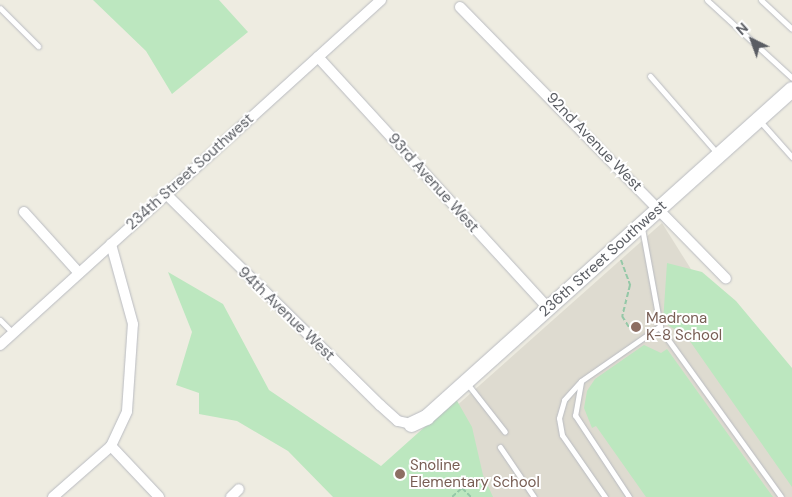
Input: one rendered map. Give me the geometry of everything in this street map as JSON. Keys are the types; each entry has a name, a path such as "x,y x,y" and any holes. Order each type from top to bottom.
{"street":[{"name":"234th Street Southwest","path":"0,345 381,0"},
{"name":"92nd Avenue West","path":"460,7 659,208 726,279"},
{"name":"93rd Avenue West","path":"318,57 548,308"},
{"name":"236th Street Southwest","path":"411,424 466,381 792,89"},
{"name":"94th Avenue West","path":"166,194 380,406 398,421 411,424"},
{"path":"24,212 79,273"},
{"path":"53,497 111,446 127,411 133,324 111,244"},
{"path":"111,446 159,497"},
{"path":"231,497 239,489"}],"lane":[{"path":"707,0 792,78"},
{"path":"761,0 792,29"},
{"path":"0,8 38,46"},
{"path":"650,76 719,155"},
{"path":"758,120 792,157"},
{"path":"641,225 658,327 781,497"},
{"path":"0,320 13,333"},
{"path":"605,497 562,435 559,418 564,400 581,381 658,327"},
{"path":"466,381 505,432"},
{"path":"581,381 575,415 629,497"},
{"path":"500,447 534,497"}],"path":[{"path":"620,253 630,285 622,316 629,327"},
{"path":"452,497 462,488 471,497"}],"shaded area":[{"name":"Madrona K-8 School","path":"662,223 792,430 792,497 354,497"}],"green space":[{"path":"93,0 219,0 248,32 172,94 146,51"},
{"path":"667,263 702,272 736,301 792,368 792,487 687,337 663,322"},
{"path":"168,272 223,304 269,390 381,466 456,399 472,427 483,475 493,497 333,497 288,451 237,421 199,414 199,393 176,385 192,332"},
{"path":"644,345 661,353 667,349 773,497 646,497 596,426 592,428 584,408 587,391 595,379"}],"place":[{"name":"Madrona K-8 School","path":"636,327"},
{"name":"Snoline Elementary School","path":"400,474"}]}
